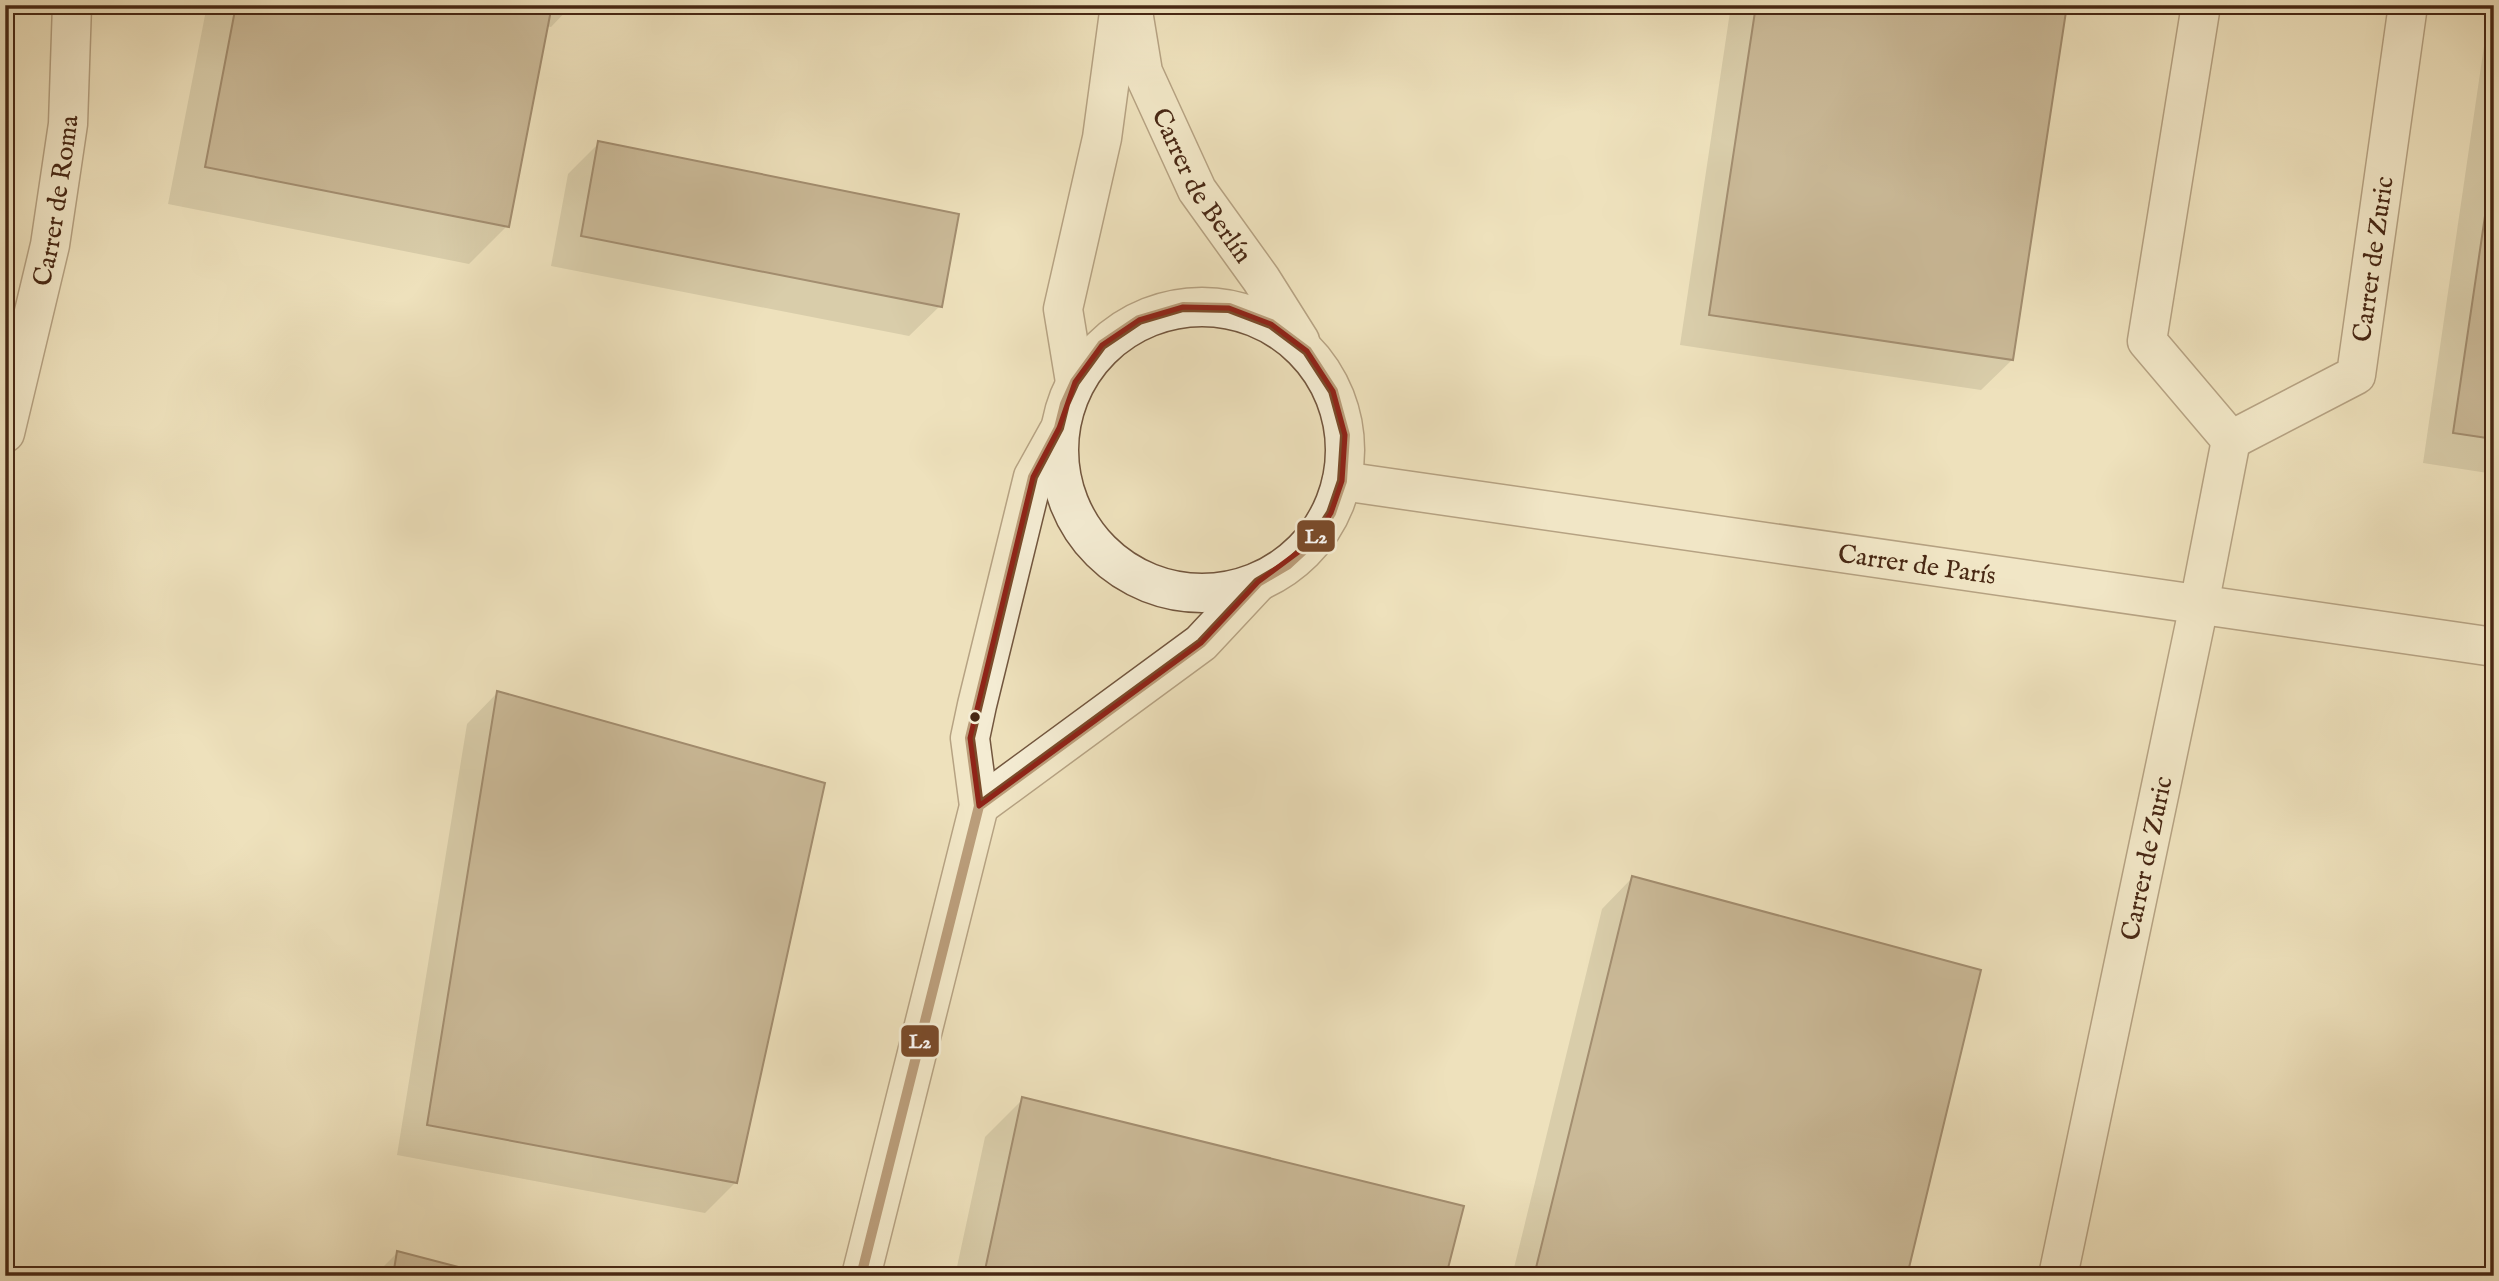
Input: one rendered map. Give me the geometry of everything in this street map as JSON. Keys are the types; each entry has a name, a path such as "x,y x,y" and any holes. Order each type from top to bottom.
{"street":[{"name":"Carrer de Roma","path":"5,433 50,245 68,124 72,5"},
{"path":"1075,382 1063,309 1102,138 1120,5"},
{"name":"Carrer de Berlín","path":"1132,5 1143,72 1197,190 1261,279 1333,391 1345,435 1342,481 1331,513 1312,542 1287,565 1258,582"},
{"path":"2201,5 2147,341 2231,440"},
{"name":"Carrer de Zuric","path":"2058,1276 2199,605 2231,440 2356,375 2408,5"},
{"path":"861,1276 979,806 970,738 1033,478 1059,428 1065,404 1075,382 1102,345 1139,320 1183,307 1229,308 1271,324 1307,351"},
{"path":"1059,428 1059,472 1072,513 1097,548 1131,575 1172,590 1216,593 1258,582"},
{"name":"Carrer de París","path":"1342,481 2494,647"},
{"path":"979,806 1201,643 1258,582"}],"highlighted area":[{"path":"1183,307 1229,308 1271,324 1307,351 1333,391 1345,435 1342,481 1331,513 1312,542 1258,582 1201,643 979,806 970,738 977,705 1033,477 1059,428 1075,382 1102,345 1139,320"}],"building":[{"path":"236,5 552,5 509,227 205,167"},
{"path":"1756,5 2067,5 2013,360 1709,315"},
{"path":"598,141 959,214 942,307 581,236"},
{"path":"2494,155 2494,439 2453,433"},
{"path":"497,691 825,783 737,1183 427,1125"},
{"path":"1632,876 1981,970 1907,1276 1534,1276"},
{"path":"1022,1097 1464,1206 1446,1276 1007,1276 985,1270"},
{"path":"397,1251 493,1276 393,1276"}],"transit line":[{"name":"L2","path":"1183,307 1229,308 1271,324 1307,351 1333,391 1345,435 1342,481 1331,513 1312,542 1287,565 1258,582 1201,643 979,806 970,738 1033,477 1059,428 1065,404 1075,382 1102,345 1139,320 1183,307"},
{"name":"L2","path":"861,1276 979,806"}]}
